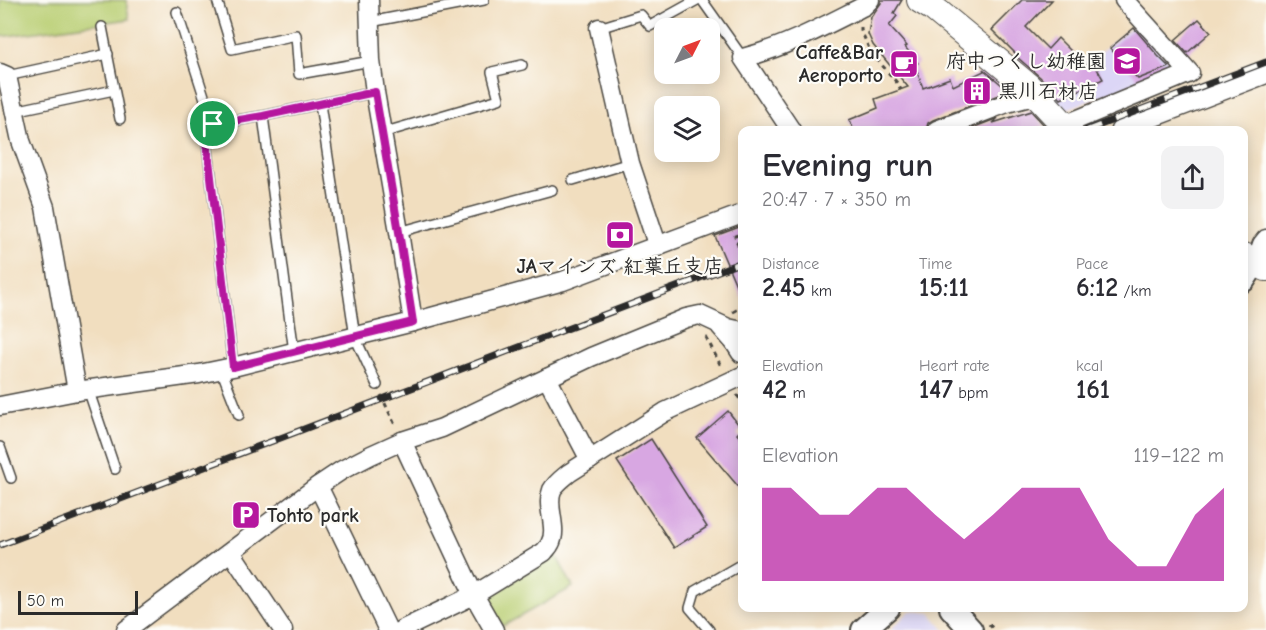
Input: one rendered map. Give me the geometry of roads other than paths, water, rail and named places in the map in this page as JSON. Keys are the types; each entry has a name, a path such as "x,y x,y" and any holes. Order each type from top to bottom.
{"main road":[{"path":"920,0 979,45 1037,95 1065,126"}],"street":[{"path":"369,0 371,61 375,92 413,322"},
{"path":"1072,126 1191,73 1124,0"},
{"path":"788,126 743,58 800,38 867,3"},
{"path":"599,28 630,163 658,247"},
{"path":"1130,126 1266,74"},
{"path":"4,75 21,141 45,207 83,390"},
{"path":"947,126 1007,103 1037,95"},
{"path":"0,406 83,390 199,374 355,337 563,281 738,216"},
{"path":"1252,267 1266,239"},
{"path":"126,630 342,470 402,441 442,429 591,357 686,318 700,315 738,330"},
{"path":"717,323 738,346"},
{"path":"548,378 590,460"},
{"path":"401,630 474,596 544,552 550,544 552,490 556,483 569,473 665,412 738,378"},
{"path":"402,441 474,596 494,630"},
{"path":"318,486 388,630"},
{"path":"231,552 283,630"},
{"path":"863,630 883,612"},
{"path":"955,612 971,630"}],"lane":[{"path":"217,0 232,49 296,35 299,74 371,61"},
{"path":"370,22 484,0"},
{"path":"599,28 641,15 650,26 697,0"},
{"path":"702,0 743,58"},
{"path":"177,12 213,124"},
{"path":"102,27 120,119"},
{"path":"4,75 108,54"},
{"path":"382,133 499,99 492,72 522,65"},
{"path":"14,111 114,90"},
{"path":"239,415 227,368 206,134 210,125 213,124 263,116 375,92"},
{"path":"320,104 355,337 377,385"},
{"path":"263,116 294,352"},
{"path":"573,180 630,163"},
{"path":"399,232 552,190"},
{"path":"83,390 115,469"},
{"path":"0,447 10,477"},
{"path":"709,630 690,608 695,591 738,566"}],"railway":[{"path":"1098,126 1266,62"},
{"path":"0,545 738,264"}],"place":[{"name":"府中つくし幼稚園","path":"1127,61"},
{"name":"Caffe&Bar Aeroporto","path":"904,64"},
{"name":"黒川石材店","path":"977,91"},
{"name":"JAマインズ 紅葉丘支店","path":"620,235"},
{"name":"Tohto park","path":"246,515"}]}
